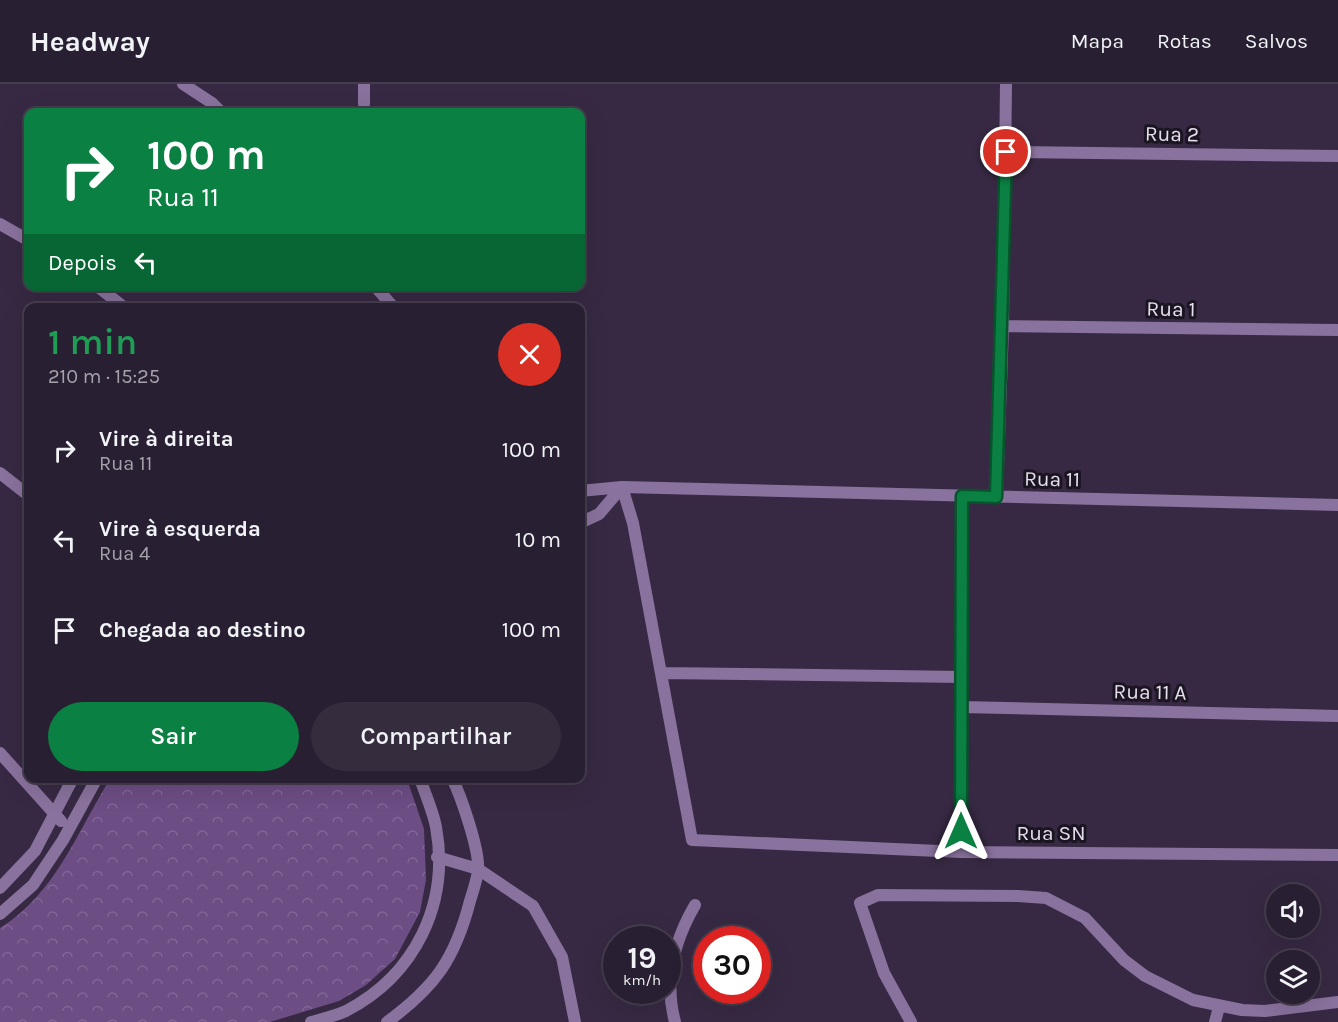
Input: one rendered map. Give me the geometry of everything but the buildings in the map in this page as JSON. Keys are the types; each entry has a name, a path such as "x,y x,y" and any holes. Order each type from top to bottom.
{"street":[{"path":"183,84 216,108"},
{"path":"364,84 364,104"},
{"path":"996,497 1003,326 1006,84"},
{"name":"Rua 2","path":"1006,152 1338,156"},
{"path":"0,224 24,238"},
{"path":"103,291 118,303"},
{"path":"379,291 390,303"},
{"name":"Rua 1","path":"1003,326 1338,330"},
{"path":"0,473 24,492"},
{"path":"585,521 599,514 622,487"},
{"path":"622,487 633,523 662,673 962,677"},
{"name":"Rua 11","path":"585,491 622,487 1338,505"},
{"path":"961,852 962,496"},
{"name":"Rua SN","path":"662,673 692,840 961,852 1338,855"},
{"name":"Rua 11 A","path":"961,707 1338,716"},
{"path":"0,753 24,781"},
{"path":"26,783 55,817 71,827"},
{"path":"0,888 35,851 55,817 71,783"},
{"path":"0,914 33,885 71,827 94,783"},
{"path":"310,1022 332,1019 373,995 404,967 431,916 438,880 436,827 422,783"},
{"path":"387,1022 413,1003 443,970 462,932 478,869 463,799 455,783"},
{"path":"437,857 478,869 533,906 562,957 575,1022"},
{"path":"911,1022 884,973 860,903 878,895 1046,898 1085,918 1124,960 1145,976 1193,1000 1219,1007 1265,1011 1338,1002"},
{"path":"675,1022 670,991 671,970 679,936 695,905"},
{"path":"1215,1022 1219,1007"}],"green space":[{"path":"108,783 408,783 424,829 426,880 420,912 395,959 366,985 339,1001 270,1022 0,1022 0,928 36,897 64,860"}],"route":[{"path":"961,831 962,496 996,497 1003,326 1006,152"}]}
